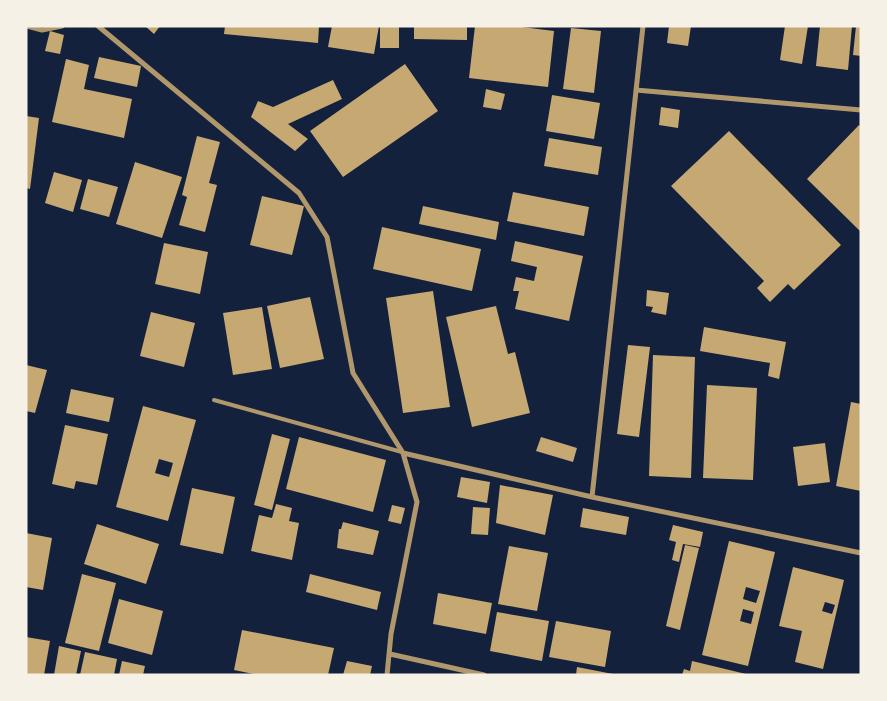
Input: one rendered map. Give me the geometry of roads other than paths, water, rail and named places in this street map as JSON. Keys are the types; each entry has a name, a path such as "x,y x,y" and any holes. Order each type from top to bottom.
{"street":[{"path":"27,26 42,30 62,26"},
{"path":"98,26 299,193 327,237 353,374 403,453 417,502 391,634 387,675"},
{"path":"592,497 642,26"},
{"path":"636,90 861,110"},
{"path":"403,453 592,497 861,553"},
{"path":"390,654 484,675"}],"lane":[{"path":"214,400 403,453"}]}
